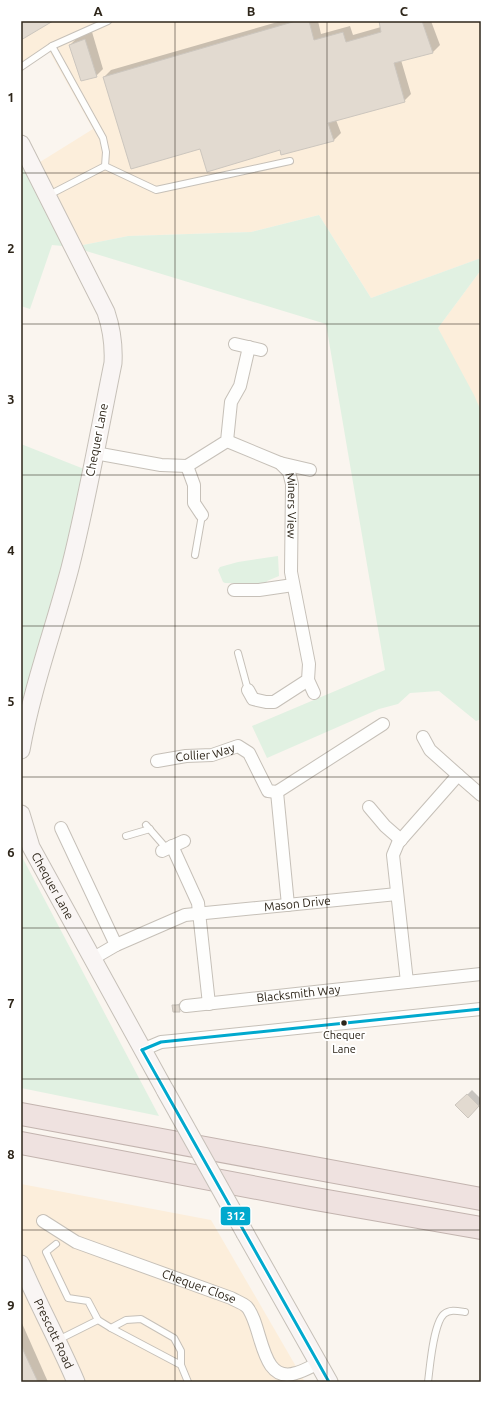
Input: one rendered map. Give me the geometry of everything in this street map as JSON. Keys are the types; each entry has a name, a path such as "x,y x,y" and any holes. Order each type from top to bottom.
{"highway":[{"path":"21,1100 60,1110 140,1137"},
{"path":"21,1114 481,1199"},
{"path":"21,1143 481,1228"},
{"path":"21,1148 53,1149"}],"street":[{"name":"Chequer Lane","path":"21,144 106,312 112,332 113,363 70,567 35,691 21,750"},
{"path":"235,344 261,350"},
{"path":"95,453 161,465 187,466 227,442 231,402 240,386 249,347"},
{"name":"Miners View","path":"227,442 280,463 289,472 292,484 290,548 293,585 309,664 308,680"},
{"path":"280,463 310,470"},
{"path":"187,466 194,485 194,503 202,515"},
{"path":"234,590 259,590 293,585"},
{"path":"248,690 253,699 274,702 308,680 314,693"},
{"path":"288,905 277,792 383,724"},
{"path":"422,738 430,750 481,795"},
{"name":"Collier Way","path":"157,761 186,756 212,755 238,746 249,753 268,791 277,792"},
{"path":"458,775 401,840 393,855 407,982 481,974"},
{"path":"369,807 385,826 401,840"},
{"name":"Chequer Lane","path":"22,824 31,847 142,1050 330,1382"},
{"path":"61,828 116,945"},
{"path":"184,841 167,849 195,894 199,914 209,1004"},
{"name":"Mason Drive","path":"92,959 116,945 172,919 185,915 397,894"},
{"name":"Blacksmith Way","path":"186,1006 407,982"},
{"path":"142,1050 161,1042 481,1009"},
{"name":"Chequer Close","path":"42,1221 76,1242 231,1298 246,1306 254,1319 268,1362 276,1371 282,1374 296,1374 319,1363"},
{"name":"Prescott Road","path":"21,1264 35,1298 58,1340 76,1382"},
{"path":"21,1284 35,1298"}],"lane":[{"path":"21,57 23,65 52,46 108,21"},
{"path":"52,46 103,138 106,152 105,166"},
{"path":"105,166 156,190 290,161"},
{"path":"47,196 105,166"},
{"path":"195,555 202,515"},
{"path":"238,653 248,690"},
{"path":"126,836 148,827 167,849"},
{"path":"56,1244 46,1252 68,1298 88,1301 98,1320 110,1328 181,1365"},
{"path":"428,1382 436,1330 442,1315 452,1311 465,1312"},
{"path":"110,1328 126,1320 141,1319 174,1338 181,1351 181,1365 188,1382"},
{"path":"58,1340 98,1320"}],"shaded area":[{"path":"21,21 481,21 481,258 371,298 319,215 251,232 128,236 73,247 32,167 93,129 48,49 21,68"},
{"path":"481,270 481,415 438,328"},
{"path":"21,1184 211,1220 305,1382 21,1382"}],"green space":[{"path":"21,144 73,247 52,245 30,309 21,306"},
{"path":"319,215 371,298 481,258 481,270 438,328 481,411 481,719 476,721 439,691 410,693 398,704 379,709 267,758 252,726 385,670 326,324 73,247 128,236 251,232"},
{"path":"21,444 84,469 63,566 21,720"},
{"path":"278,556 279,576 267,581 266,584 225,583 223,582 218,570 220,567 238,562"},
{"path":"21,855 159,1116 21,1088"}],"building":[{"path":"21,21 53,21 21,40"},
{"path":"296,21 309,21 314,40 343,32 346,42 381,32 379,21 422,21 433,53 394,63 405,102 328,123 334,141 281,155 280,150 207,172 200,149 131,169 103,77"},
{"path":"85,39 97,77 81,81 69,45"},
{"path":"172,1005 179,1005 180,1012 173,1012"},
{"path":"467,1094 479,1106 468,1118 455,1105"},
{"path":"21,1344 24,1352 38,1382 21,1382"}],"transit line":[{"name":"312","path":"142,1050 161,1042 481,1009"},
{"name":"312","path":"142,1050 329,1382"}],"place":[{"name":"Chequer Lane","path":"344,1023"}]}
